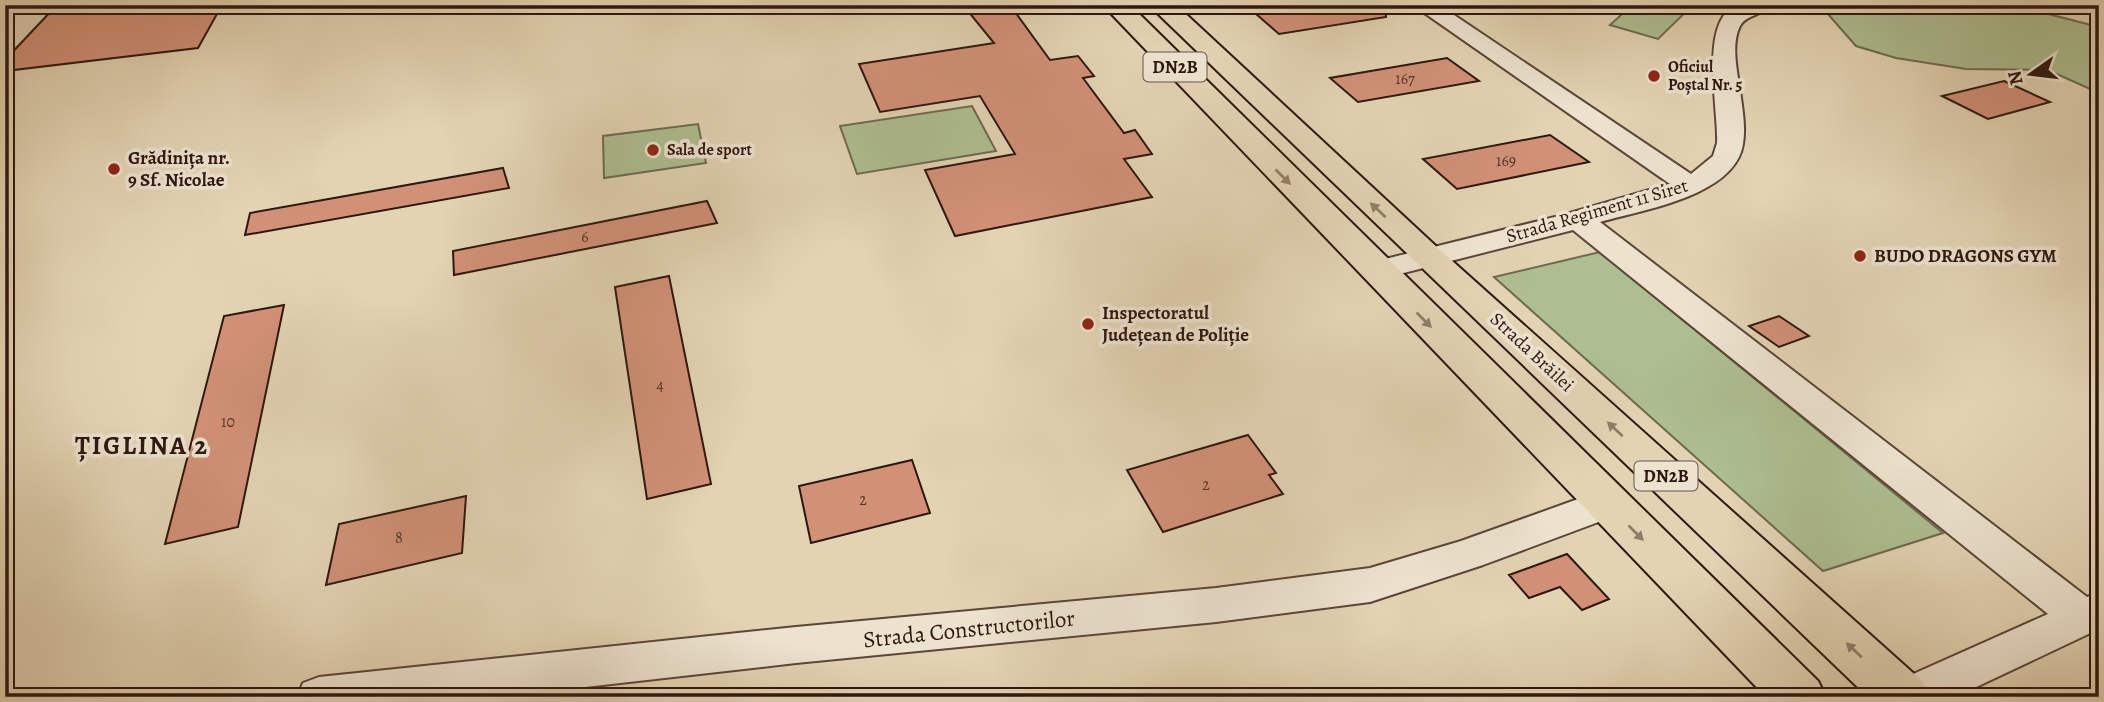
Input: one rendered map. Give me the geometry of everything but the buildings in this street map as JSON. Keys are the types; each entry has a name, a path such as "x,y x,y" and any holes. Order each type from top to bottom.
{"main road":[{"name":"DN2B","path":"1115,5 1800,697"},
{"name":"Strada Brăilei","path":"1161,5 1428,257 1907,697"}],"street":[{"path":"1424,5 1691,186"},
{"name":"Strada Regiment 11 Siret","path":"1376,271 1579,220 1691,186 1709,175 1727,156 1730,122 1725,39 1733,18 1759,5"},
{"path":"1579,220 2090,613 1907,697"},
{"name":"Strada Constructorilor","path":"319,697 796,645 1216,605 1370,585 1469,554 1606,504"}],"green space":[{"path":"1632,5 1693,5 1658,39 1610,25"},
{"path":"1820,5 2013,5 2099,27 2099,93 2048,70 1966,69 1896,58 1856,46"},
{"path":"972,106 996,151 857,174 840,126"},
{"name":"Sala de sport","path":"698,124 706,163 604,178 603,136"},
{"path":"1600,252 1943,533 1823,571 1494,277"}],"place":[{"name":"Oficiul Poștal Nr. 5","path":"1654,76"},
{"name":"Sala de sport","path":"653,150"},
{"name":"Grădinița nr. 9 Sf. Nicolae","path":"114,169"},
{"name":"BUDO DRAGONS GYM","path":"1860,256"},
{"name":"Inspectoratul Județean de Poliție","path":"1088,324"}],"district":[{"name":"ȚIGLINA 2","path":"142,445"}]}
